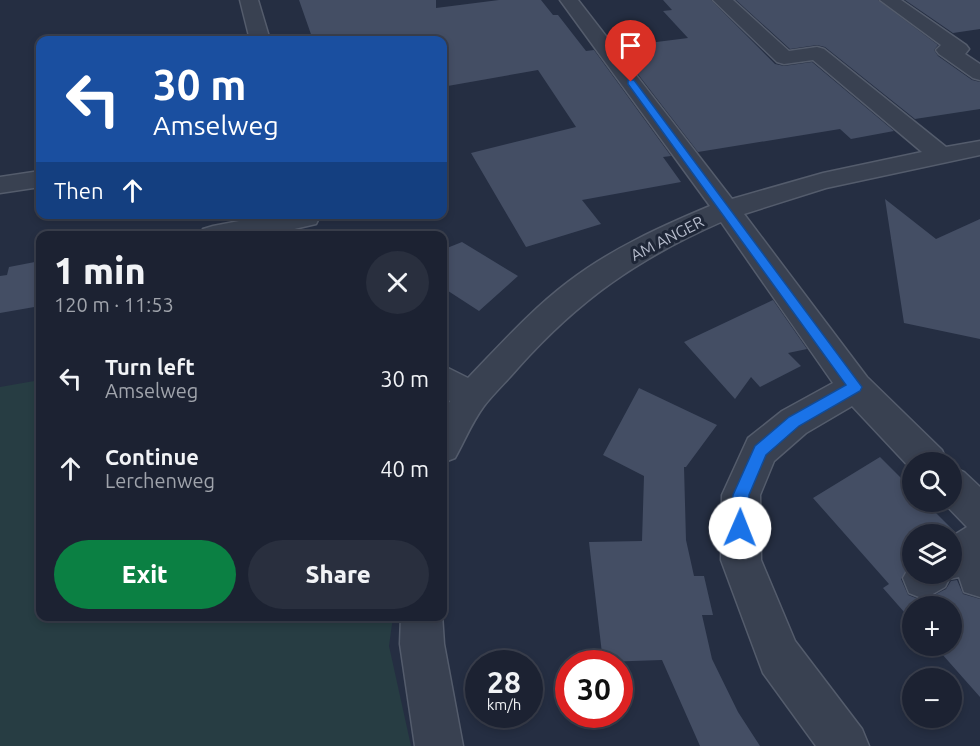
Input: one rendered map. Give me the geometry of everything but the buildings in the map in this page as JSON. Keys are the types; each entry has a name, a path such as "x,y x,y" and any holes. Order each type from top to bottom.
{"street":[{"path":"249,0 259,36"},
{"path":"569,0 726,208 855,387 919,452"},
{"path":"722,0 784,58 817,53 941,155"},
{"path":"889,0 959,49 946,50 980,75"},
{"name":"AM ANGER","path":"447,438 471,397 524,341 580,288 651,244 726,208 840,175 980,148"},
{"path":"0,185 36,180"},
{"path":"250,231 308,223"},
{"path":"447,382 471,397"},
{"path":"845,746 779,657 741,560 741,495 760,450 794,422 855,387"},
{"path":"962,495 980,513"},
{"path":"422,621 422,644 439,746"}],"green space":[{"path":"36,381 36,621 392,621 389,646 411,746 0,746 0,387"}],"route":[{"path":"631,82 726,208 855,387 794,422 760,450 741,495 740,528"}]}
